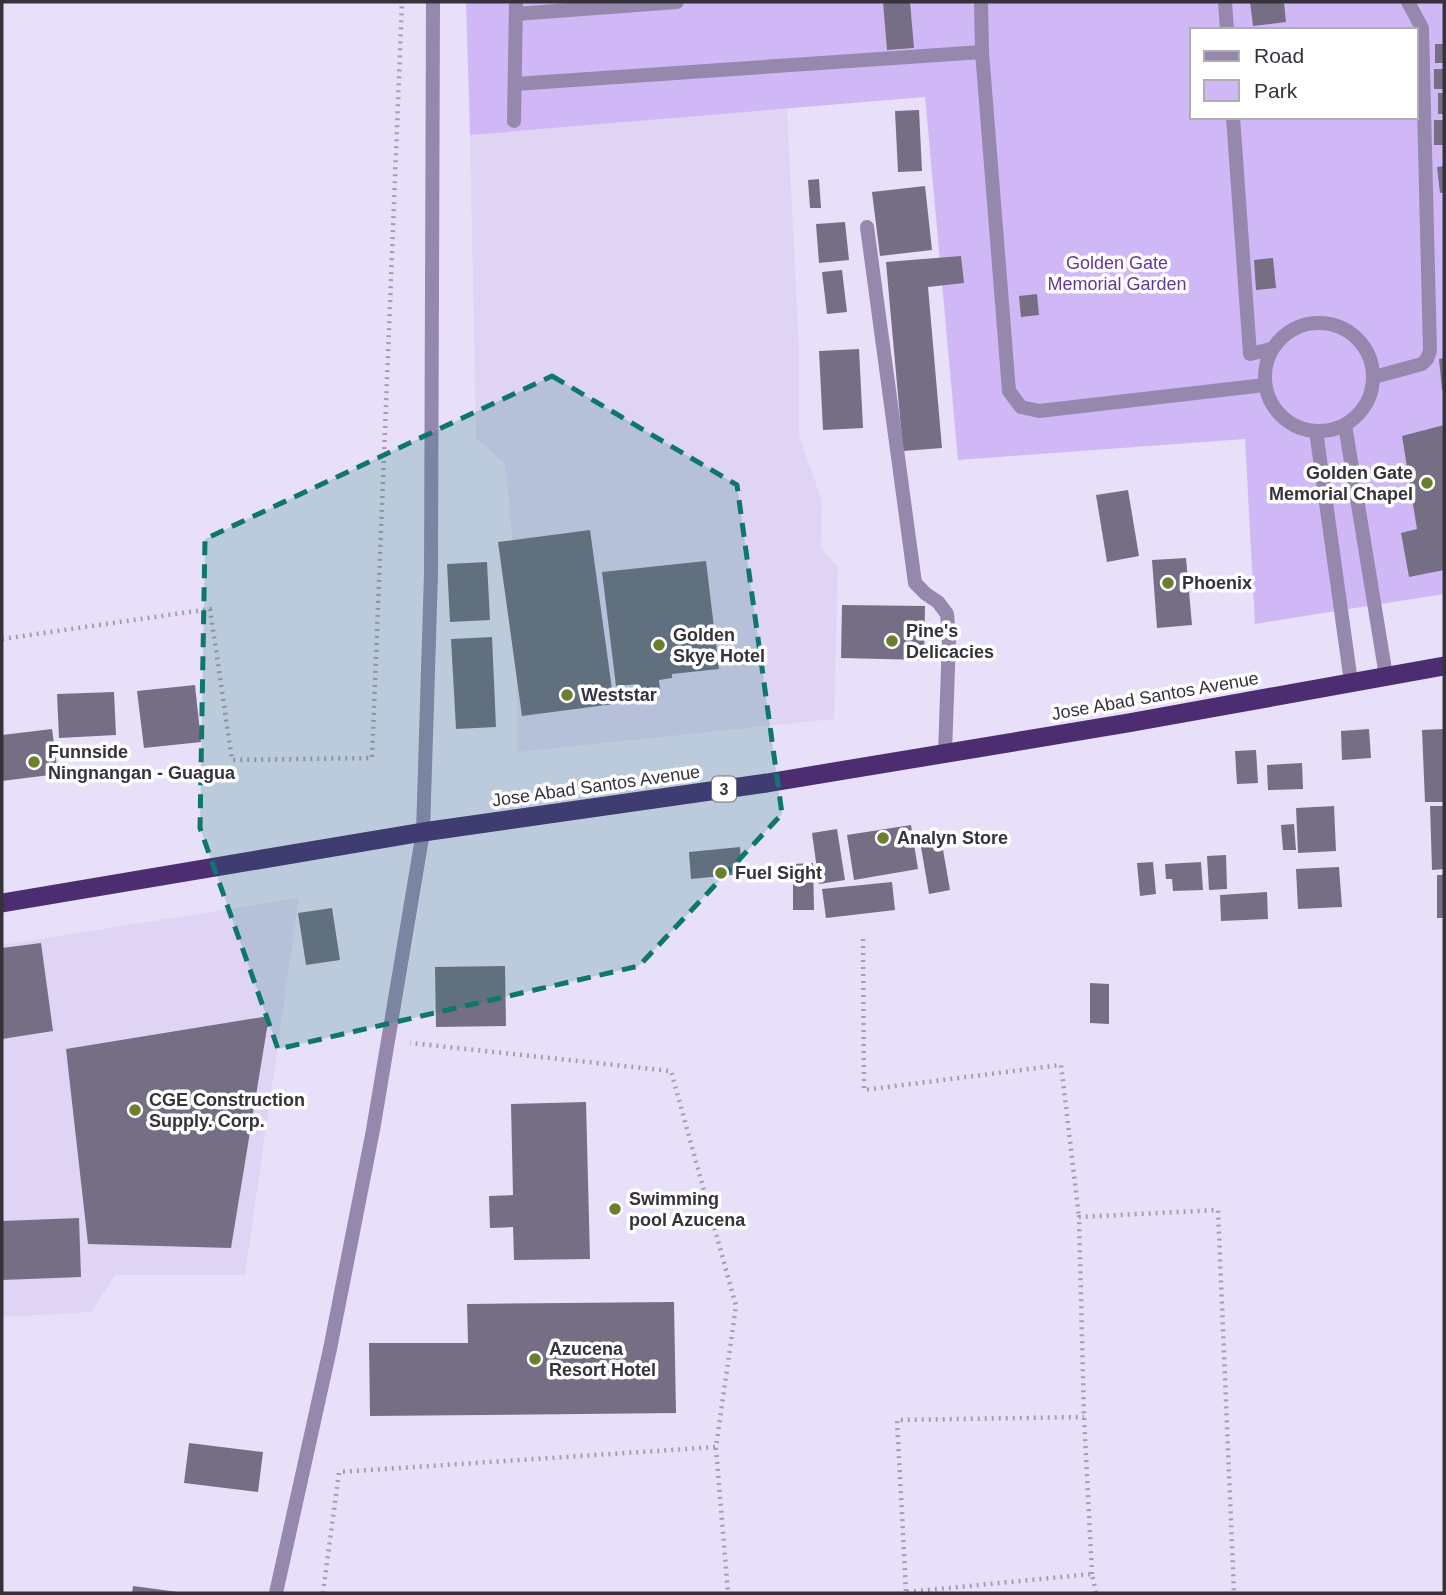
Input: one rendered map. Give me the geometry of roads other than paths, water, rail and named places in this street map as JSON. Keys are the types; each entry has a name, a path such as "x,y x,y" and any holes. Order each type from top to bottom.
{"highway":[{"name":"Jose Abad Santos Avenue","path":"2,903 424,832 755,785 1115,725 1444,666"}],"street":[{"path":"276,1593 330,1349 373,1129 424,832 431,574 433,2"},
{"path":"514,121 516,8 677,2"},
{"path":"981,2 982,52 1009,391 1021,407 1039,411 1265,385"},
{"path":"1225,2 1227,28"},
{"path":"1374,377 1422,364 1430,351 1422,28 1408,2"},
{"path":"515,84 982,52"},
{"path":"1233,119 1250,354 1271,349"},
{"path":"867,227 915,583 938,602 947,614 949,639 946,753"},
{"path":"1323,323 1343,328 1359,340 1370,357 1374,377 1366,405 1345,425 1316,432 1288,422 1277,412 1265,385 1265,367 1271,349 1285,334 1303,325 1323,323"},
{"path":"1345,425 1386,676"},
{"path":"1316,432 1351,682"}],"place":[{"name":"Golden Gate Memorial Chapel","path":"1427,483"},
{"name":"Phoenix","path":"1168,583"},
{"name":"Pine's Delicacies","path":"892,641"},
{"name":"Golden Skye Hotel","path":"659,645"},
{"name":"Weststar","path":"567,695"},
{"name":"Funnside Ningnangan - Guagua","path":"34,762"},
{"name":"Analyn Store","path":"883,838"},
{"name":"Fuel Sight","path":"721,873"},
{"name":"CGE Construction Supply. Corp.","path":"135,1110"},
{"name":"Swimming pool Azucena","path":"615,1209"},
{"name":"Azucena Resort Hotel","path":"535,1359"}],"park label":[{"name":"Golden Gate Memorial Garden","path":"1117,273"}]}
